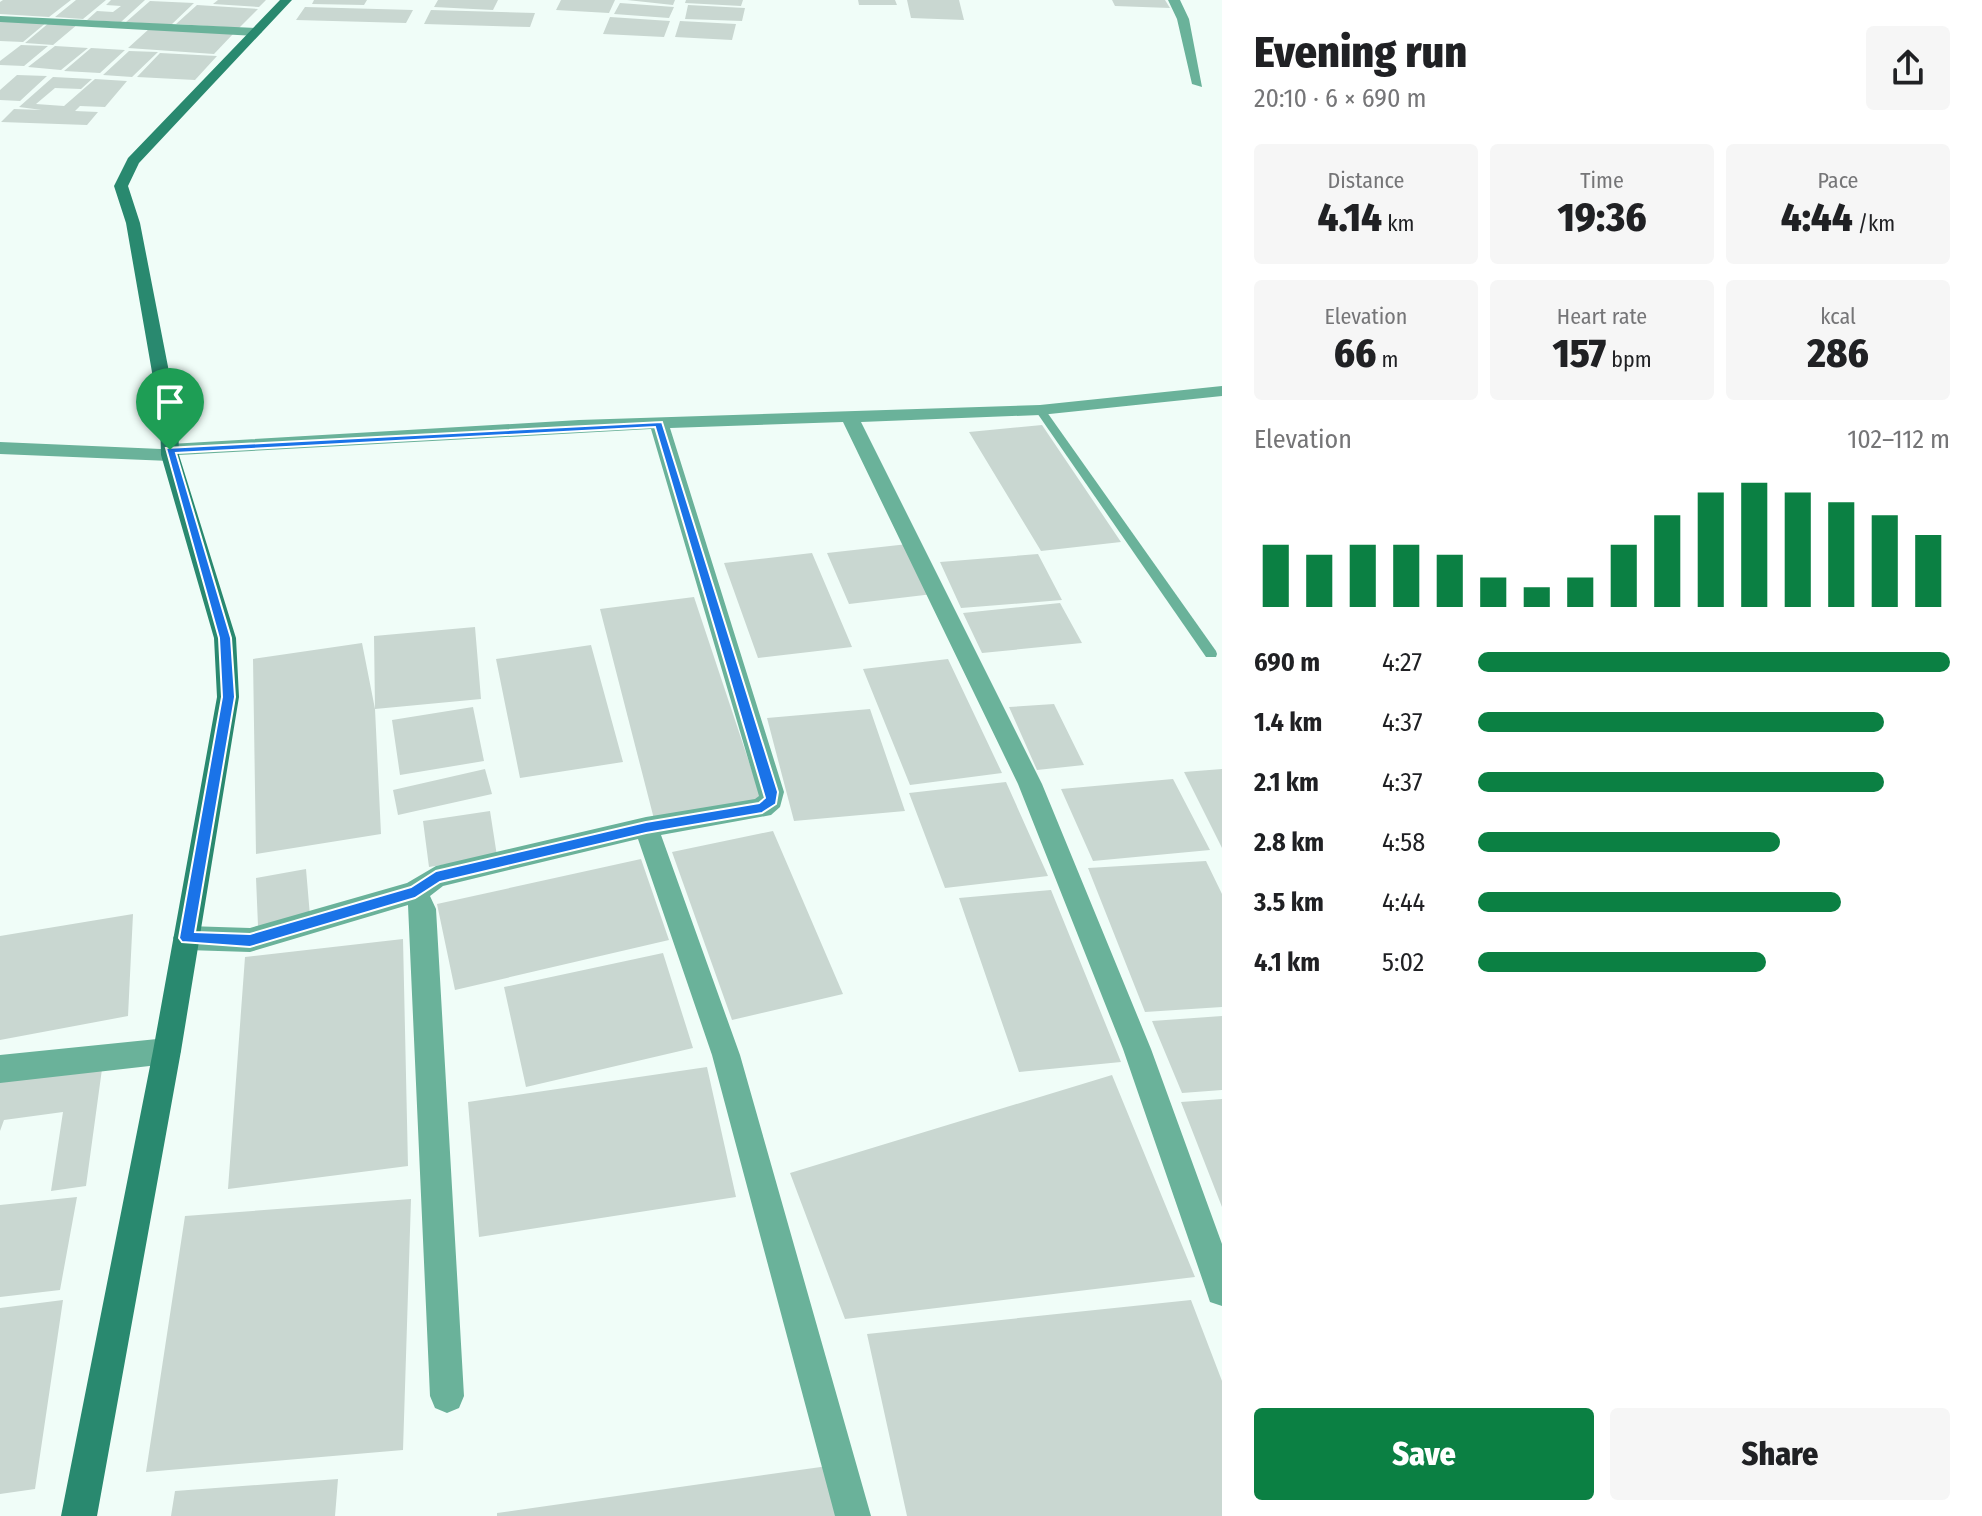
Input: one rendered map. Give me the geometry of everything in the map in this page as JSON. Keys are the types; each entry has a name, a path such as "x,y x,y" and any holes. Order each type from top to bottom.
{"street":[{"path":"79,1516 167,1051 228,697 225,638 170,453 169,418 136,238 121,186 133,161 286,0"},
{"path":"1174,0 1183,19 1198,84"},
{"path":"0,19 256,32"},
{"path":"0,448 170,453 659,424 1040,410 1222,391"},
{"path":"851,419 1030,784 1137,1049 1222,1290"},
{"path":"187,938 250,940 415,892 436,877 646,827 762,808 771,800 772,792 659,424"},
{"path":"646,827 726,1055 853,1516"},
{"path":"415,892 423,909 447,1396"},
{"path":"0,1069 167,1051"}],"lane":[{"path":"1040,410 1211,654"}],"building":[{"path":"71,0 49,17 0,14 0,2"},
{"path":"76,0 106,0 83,19 55,17"},
{"path":"111,0 145,0 121,22 87,20 97,11 113,12 121,6 106,5"},
{"path":"218,0 266,0 259,7 213,4"},
{"path":"314,0 367,0 364,5 312,4"},
{"path":"438,0 498,0 493,10 434,7"},
{"path":"561,0 615,0 609,13 556,10"},
{"path":"627,0 675,0 673,5"},
{"path":"686,0 743,0 741,6 685,3"},
{"path":"858,0 895,0 897,5 859,5"},
{"path":"907,0 959,0 964,20 911,18"},
{"path":"1112,0 1165,0 1170,8 1115,6"},
{"path":"150,1 194,3 171,25 126,22"},
{"path":"620,3 674,7 669,18 614,14"},
{"path":"197,5 258,9 239,28 176,24"},
{"path":"688,5 745,8 742,21 685,19"},
{"path":"305,7 413,10 406,23 296,20"},
{"path":"431,10 535,13 530,27 424,24"},
{"path":"610,17 670,21 664,37 603,34"},
{"path":"0,20 47,22 23,42 0,41"},
{"path":"680,21 736,24 732,40 675,37"},
{"path":"50,22 78,24 53,45 25,43"},
{"path":"149,29 233,34 214,54 128,48"},
{"path":"21,45 48,46 24,66 0,65 0,61"},
{"path":"55,46 88,48 61,70 28,67"},
{"path":"91,48 125,50 100,73 64,71"},
{"path":"129,51 158,52 132,77 103,75"},
{"path":"160,53 217,56 195,80 137,77"},
{"path":"17,75 47,76 20,101 0,100 0,90"},
{"path":"53,77 92,79 81,89 55,88 36,104 64,106 95,79 127,81 105,107 80,106 75,111 98,112 87,125 1,122 14,109 42,110 19,107"},
{"path":"1042,425 1121,542 1041,551 969,432"},
{"path":"908,544 933,594 849,604 827,553"},
{"path":"812,553 852,647 758,658 724,563"},
{"path":"1038,554 1062,600 961,608 940,562"},
{"path":"694,597 763,804 654,819 600,609"},
{"path":"1060,603 1082,643 982,653 963,613"},
{"path":"475,627 481,699 375,709 374,636"},
{"path":"362,643 375,709 381,834 256,854 253,659"},
{"path":"591,645 623,762 520,778 496,659"},
{"path":"948,659 1002,773 910,785 863,669"},
{"path":"1054,704 1084,765 1037,770 1009,707"},
{"path":"473,707 484,761 400,775 392,720"},
{"path":"870,709 905,811 794,821 767,718"},
{"path":"485,769 492,794 398,815 393,790"},
{"path":"1222,769 1222,848 1184,772"},
{"path":"1173,779 1210,850 1093,861 1061,789"},
{"path":"1006,782 1048,876 945,888 909,793"},
{"path":"490,811 497,856 429,867 423,821"},
{"path":"773,831 843,994 732,1020 672,852"},
{"path":"641,859 669,940 455,990 437,904"},
{"path":"1206,861 1222,894 1222,1007 1145,1012 1088,868"},
{"path":"306,869 310,916 258,926 256,878"},
{"path":"1051,890 1121,1062 1019,1072 959,898"},
{"path":"133,914 128,1016 0,1040 0,936"},
{"path":"403,939 408,1166 228,1189 245,957"},
{"path":"663,953 693,1048 526,1087 504,987"},
{"path":"1222,1016 1222,1090 1182,1093 1152,1021"},
{"path":"707,1067 736,1197 479,1237 468,1102"},
{"path":"102,1069 86,1186 51,1191 63,1112 4,1120 0,1131 0,1082"},
{"path":"1112,1075 1195,1277 845,1319 790,1173"},
{"path":"1222,1099 1222,1207 1181,1102"},
{"path":"77,1197 60,1290 0,1297 0,1205"},
{"path":"411,1199 403,1450 146,1472 185,1216"},
{"path":"63,1300 35,1489 0,1494 0,1308"},
{"path":"1191,1300 1222,1381 1222,1516 907,1516 867,1334"},
{"path":"828,1466 839,1516 497,1516 497,1513"},
{"path":"338,1479 335,1516 171,1516 175,1491"}],"route":[{"path":"659,424 772,792 771,800 762,808 646,827 436,877 415,892 250,940 187,938 228,697 225,638 170,450 659,424"}]}
